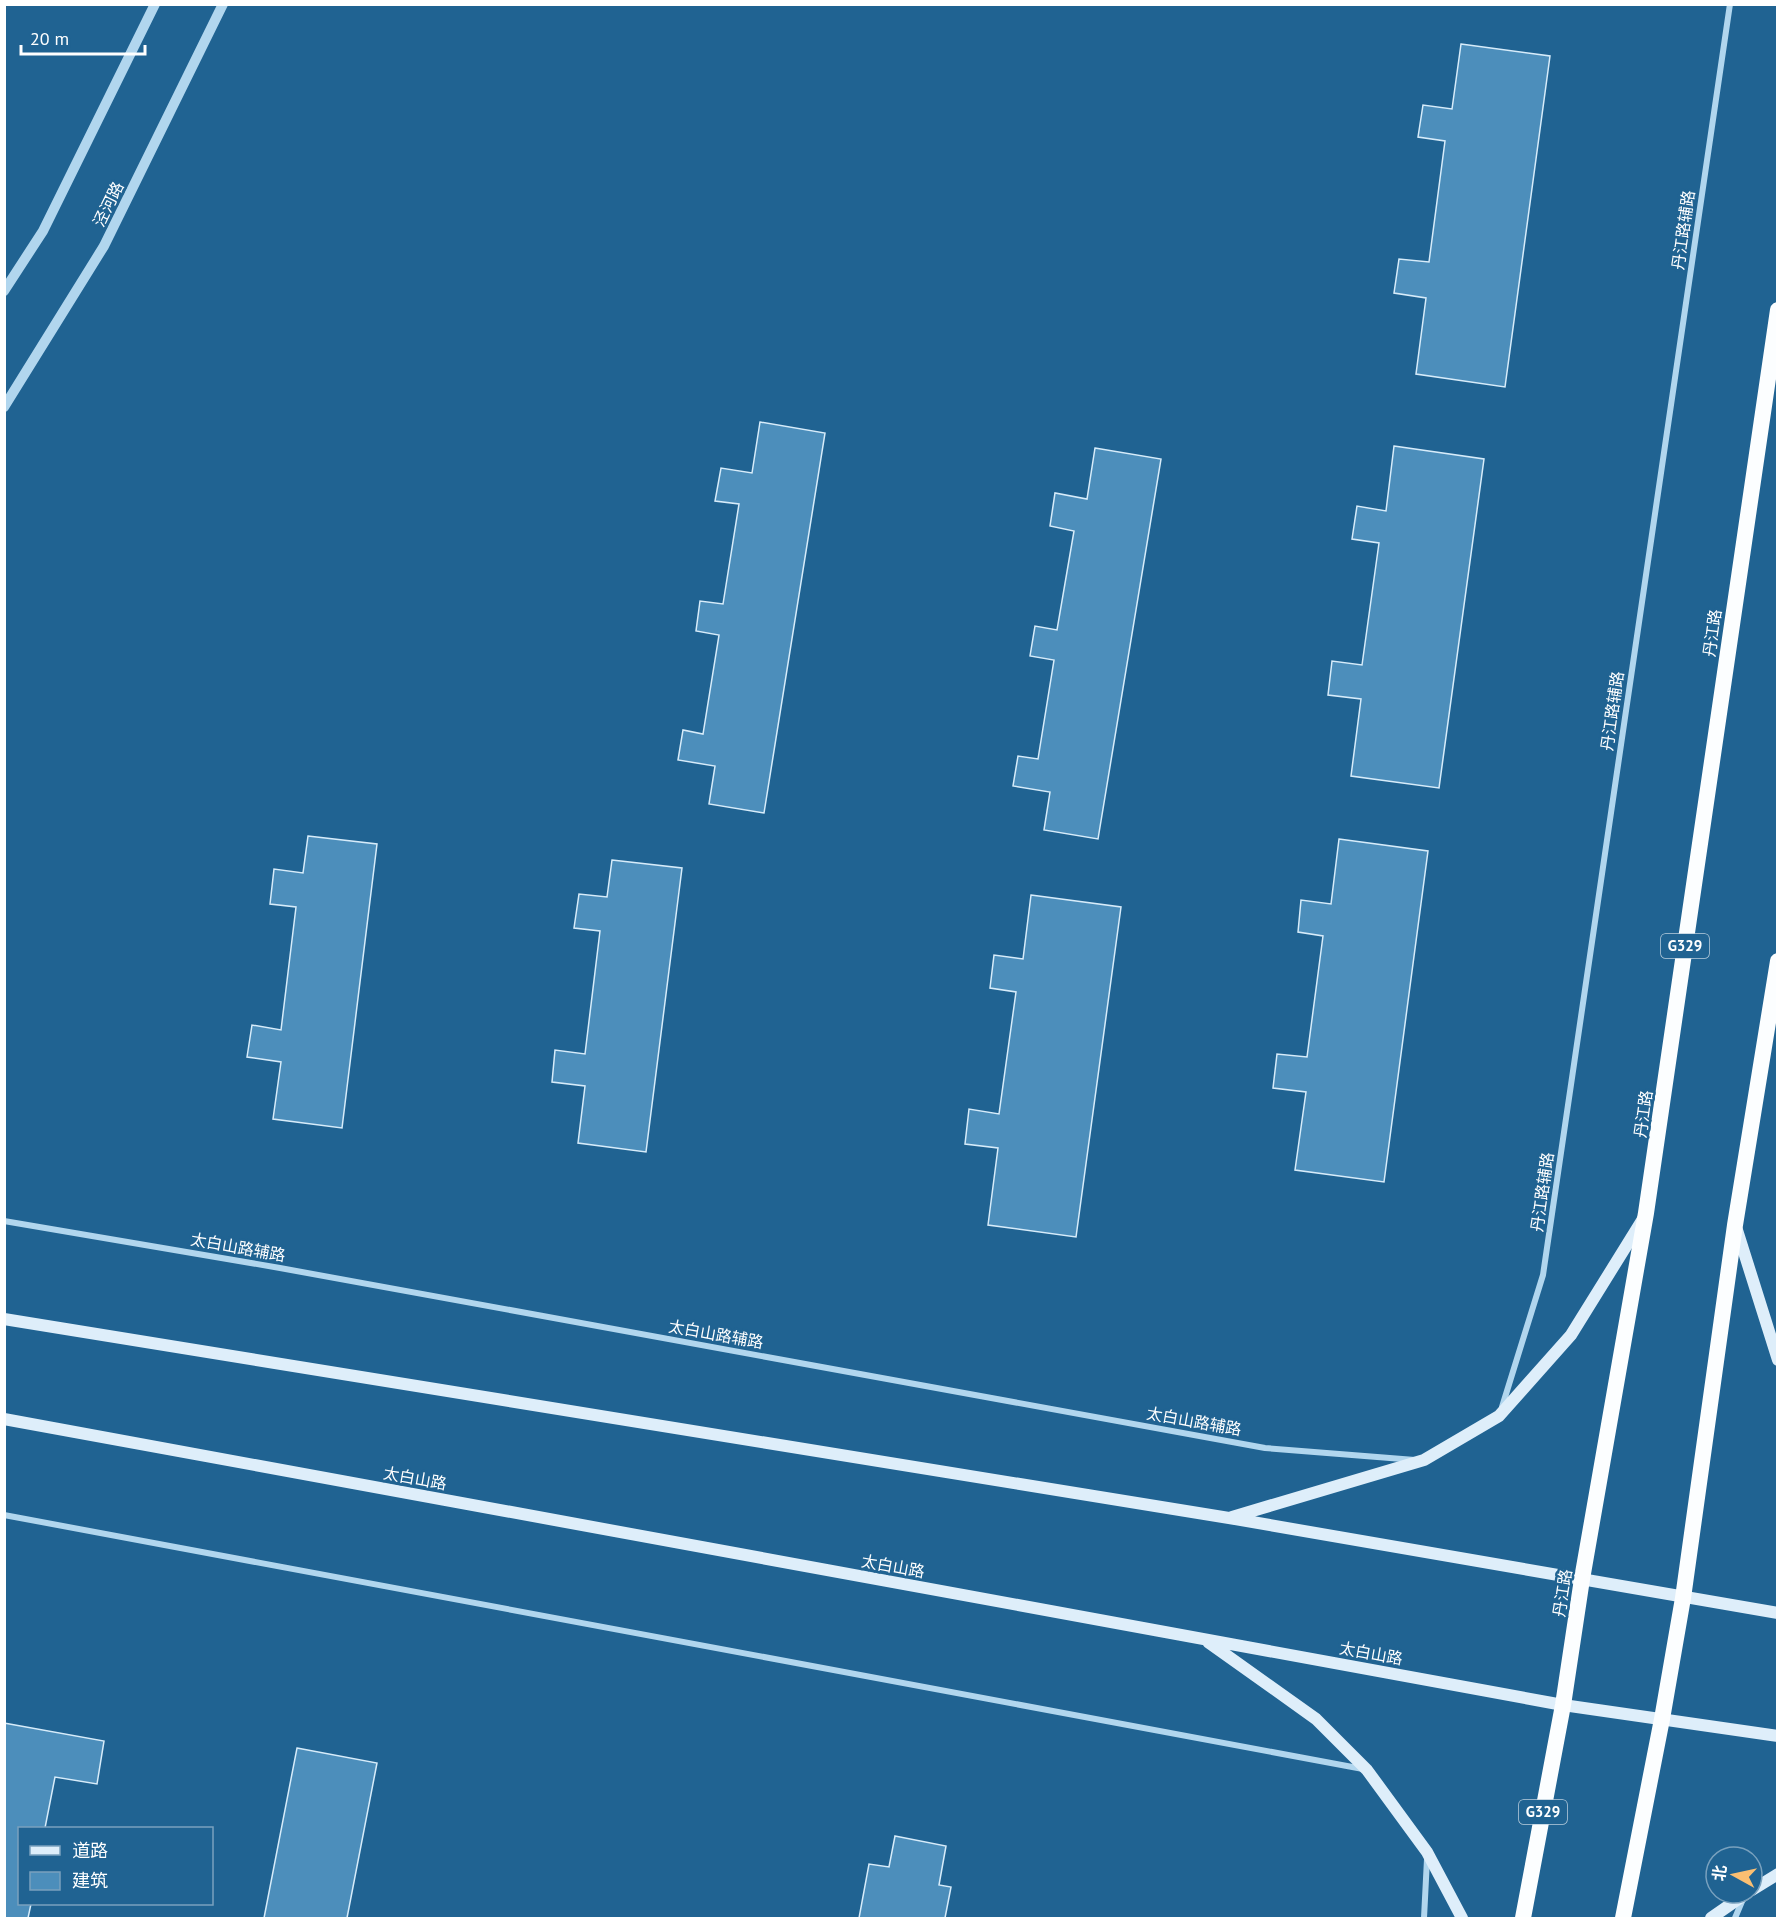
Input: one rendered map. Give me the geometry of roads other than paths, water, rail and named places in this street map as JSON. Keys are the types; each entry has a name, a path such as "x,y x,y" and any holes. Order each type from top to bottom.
{"highway":[{"name":"丹江路","path":"1523,1918 1563,1705 1582,1579 1646,1213 1778,310"},
{"path":"1623,1918 1683,1598 1735,1225 1778,961"}],"main road":[{"path":"1228,1518 1424,1460 1499,1416 1571,1335 1646,1213"},
{"path":"1735,1225 1778,1360"},
{"path":"4,1319 1228,1518 1778,1613"},
{"name":"太白山路","path":"4,1419 1563,1705 1778,1736"},
{"path":"1204,1639 1316,1719 1367,1770 1427,1852 1462,1918"},
{"path":"1764,1883 1778,1874"},
{"path":"1711,1918 1730,1905"}],"street":[{"path":"4,291 43,231 155,4"},
{"name":"泾河路","path":"4,407 104,246 222,4"},
{"name":"丹江路辅路","path":"1499,1416 1543,1275 1730,4"},
{"name":"太白山路辅路","path":"4,1221 303,1272 1265,1448 1424,1460"},
{"path":"4,1515 1367,1770"},
{"path":"1424,1918 1427,1852"}]}
